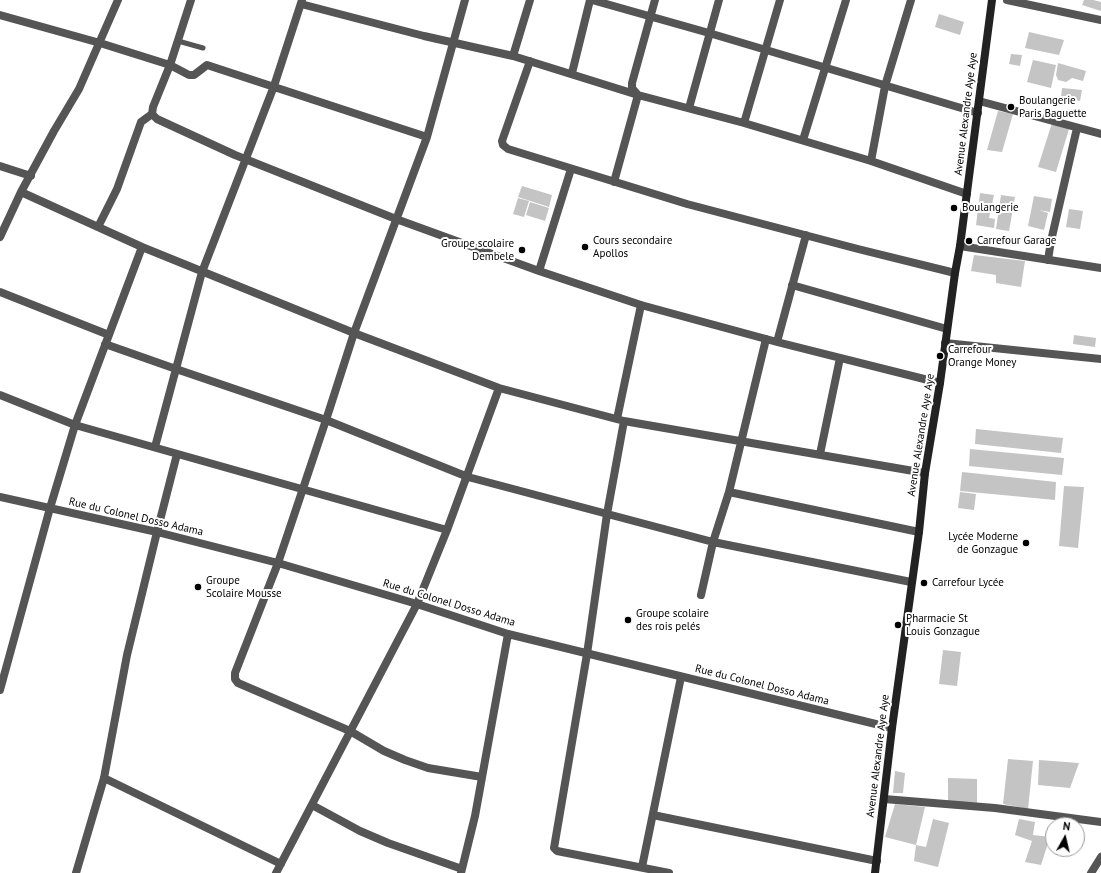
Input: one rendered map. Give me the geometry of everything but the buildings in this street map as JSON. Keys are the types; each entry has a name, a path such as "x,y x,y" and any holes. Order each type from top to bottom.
{"street":[{"path":"0,237 21,192 79,89 118,0"},
{"path":"191,0 170,65 152,107 152,114 157,119 246,159 396,219 539,271 641,305 777,342 940,383"},
{"path":"465,0 427,137 354,333 278,563 235,672 234,679 238,683 350,731 384,751 405,760 428,768 482,777"},
{"path":"513,56 530,0"},
{"path":"572,73 591,0 710,33 978,113"},
{"path":"638,95 632,88 632,83 655,0"},
{"path":"689,108 719,0"},
{"path":"744,123 780,0"},
{"path":"803,140 846,0"},
{"path":"871,161 885,86 911,0"},
{"name":"Avenue Alexandre Aye Aye","path":"875,873 925,473 960,246 992,0"},
{"path":"1007,0 1101,20"},
{"path":"155,447 202,272 274,86 301,2 453,42 530,60 638,95 803,140 871,161 967,194"},
{"path":"0,15 100,43 170,65 184,73 194,75 207,65 427,137"},
{"path":"530,60 502,141 503,145 508,149 687,204 955,273"},
{"path":"614,182 638,95"},
{"path":"979,101 1101,134"},
{"path":"98,227 117,189 141,122 152,114"},
{"path":"1048,260 1077,128"},
{"path":"0,166 31,176"},
{"path":"539,271 571,169"},
{"path":"21,192 142,247 202,272 354,333 499,388 620,420 925,473"},
{"path":"777,342 806,235"},
{"path":"960,246 1101,268"},
{"path":"0,690 50,508 75,425 142,247"},
{"path":"792,285 947,329"},
{"path":"0,292 109,334"},
{"path":"641,305 620,420 587,654 554,848 557,851 669,873"},
{"path":"701,595 714,542 729,492 766,339"},
{"path":"945,342 1101,359"},
{"path":"105,344 326,420 468,476 714,542 911,582"},
{"path":"820,454 840,358"},
{"path":"276,873 416,604 468,476 499,388"},
{"path":"0,396 75,425 447,530"},
{"path":"76,873 104,778 127,655 177,454"},
{"path":"729,492 918,532"},
{"name":"Rue du Colonel Dosso Adama","path":"0,497 157,532 278,563 416,604 508,634 892,728"},
{"path":"312,804 360,831 462,871 475,816 508,634"},
{"path":"642,867 681,677"},
{"path":"104,778 280,864"},
{"path":"884,799 995,808 1101,822"},
{"path":"653,815 876,861"},
{"path":"1091,873 1101,857"}],"lane":[{"path":"178,41 203,48"}],"place":[{"name":"Boulangerie Paris Baguette","path":"1011,107"},
{"name":"Boulangerie","path":"954,208"},
{"name":"Carrefour Garage","path":"969,241"},
{"name":"Cours secondaire Apollos","path":"585,247"},
{"name":"Groupe scolaire Dembele","path":"522,250"},
{"name":"Carrefour Orange Money","path":"940,356"},
{"name":"Lycée Moderne de Gonzague","path":"1026,543"},
{"name":"Carrefour Lycée","path":"924,583"},
{"name":"Groupe Scolaire Mousse","path":"198,587"},
{"name":"Groupe scolaire des rois pelés","path":"628,620"},
{"name":"Pharmacie St Louis Gonzague","path":"898,625"}]}
